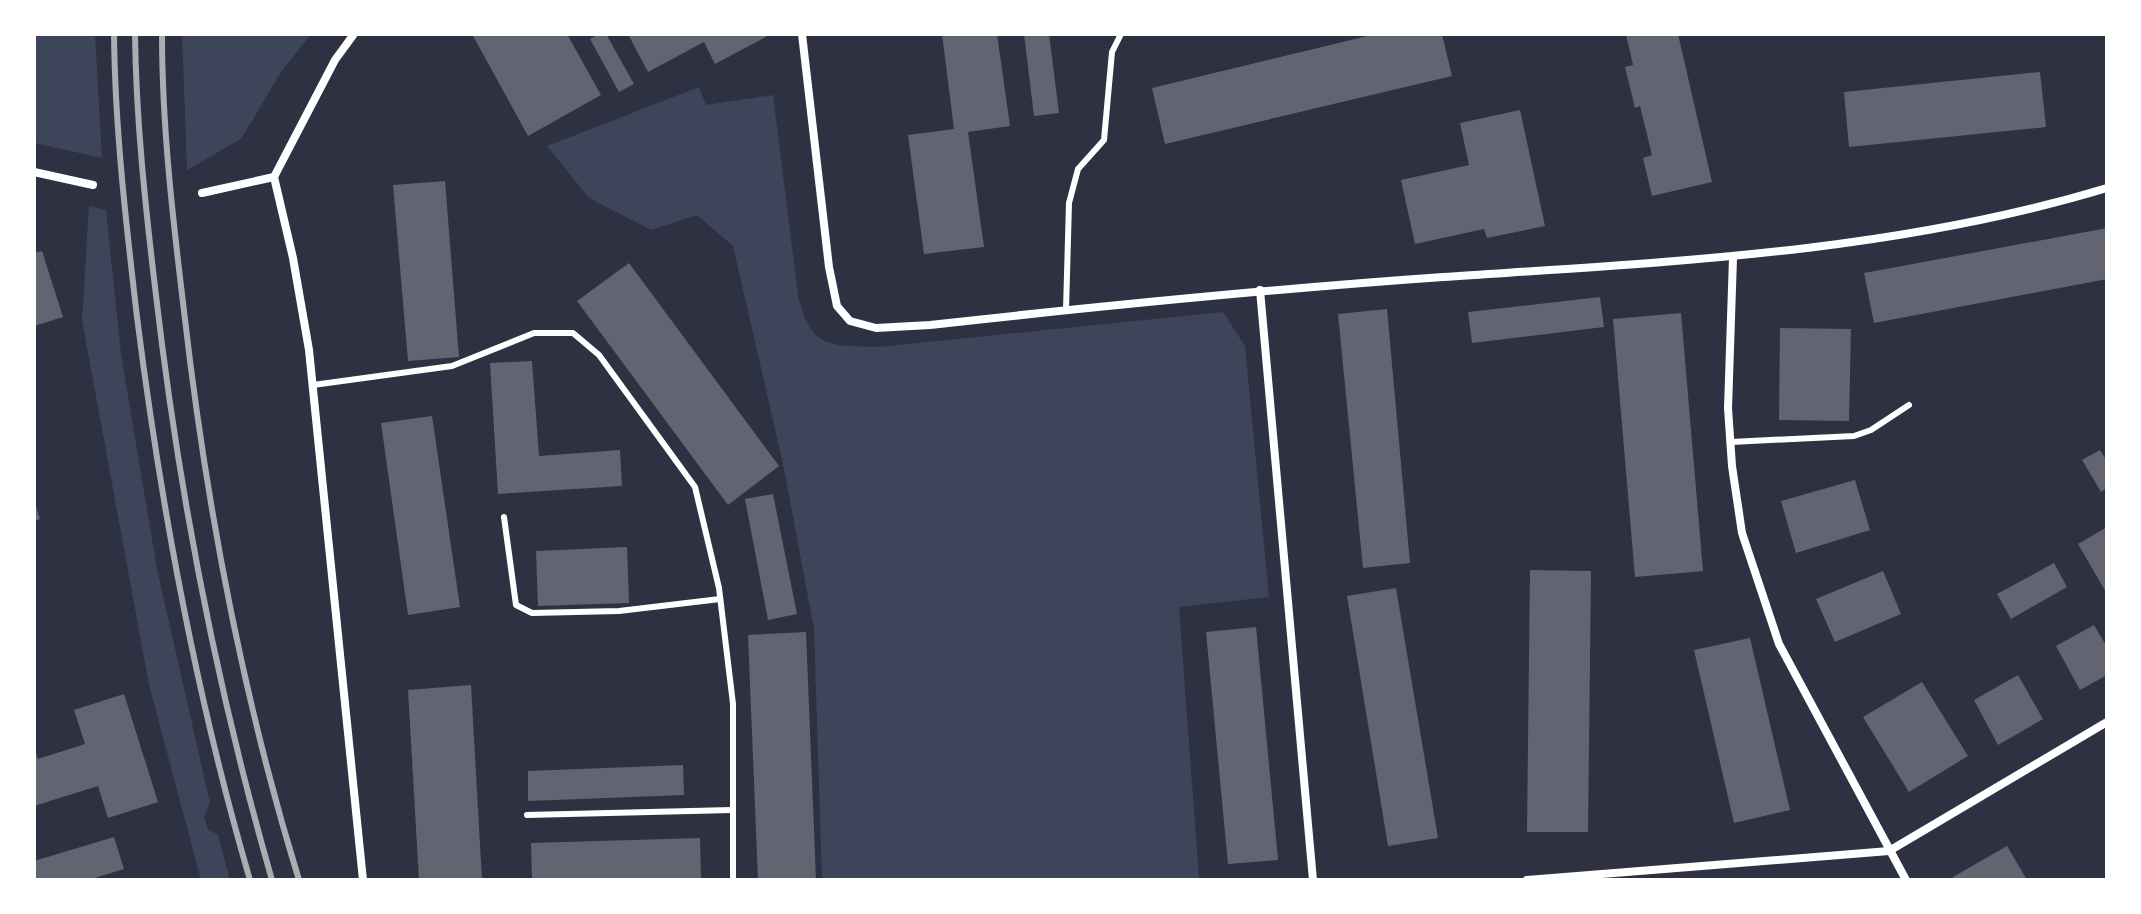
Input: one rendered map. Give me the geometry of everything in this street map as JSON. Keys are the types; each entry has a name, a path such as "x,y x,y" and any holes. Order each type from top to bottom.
{"street":[{"path":"354,34 335,60 274,177 293,258 313,385 363,880"},
{"path":"802,34 829,267 837,306 850,321 876,328 1260,290 1733,258 1938,229 2044,207 2107,188"},
{"path":"34,172 93,185"},
{"path":"202,193 274,177"},
{"path":"1733,258 1728,350 1731,442 1742,533 1779,644 1906,880"},
{"path":"1260,290 1313,880"},
{"path":"1527,880 1889,851 2107,722"}],"lane":[{"path":"1066,310 1069,203 1078,169 1104,140 1112,52 1121,34"},
{"path":"313,385 452,366 534,333 573,333 599,355 695,487 720,599 733,704 733,880"},
{"path":"1731,442 1854,436 1871,430 1909,405"},
{"path":"504,517 516,605 532,613 619,611 720,599"},
{"path":"527,815 732,810"}],"shaded area":[{"path":"34,34 95,34 102,158 34,143"},
{"path":"182,34 311,34 281,72 241,139 187,170"},
{"path":"699,87 706,105 773,95 798,295 809,326 824,340 846,346 878,347 1223,312 1245,346 1269,597 1179,607 1199,878 822,880 814,629 783,464 733,246 697,215 651,230 589,198 547,146"},
{"path":"89,206 106,210 121,354 157,569 210,803 204,817 208,829 218,835 230,880 201,880 149,685 82,320"}],"building":[{"path":"472,34 567,34 601,95 528,136"},
{"path":"606,34 634,84 619,92 590,39"},
{"path":"765,34 766,37 715,64 704,42 648,72 629,36"},
{"path":"942,34 997,34 1010,126 968,132 984,247 924,254 908,135 954,129"},
{"path":"1024,34 1049,34 1059,113 1034,116"},
{"path":"1376,34 1442,34 1452,76 1165,144 1152,88"},
{"path":"1626,34 1678,34 1712,182 1652,196 1643,158 1652,155 1640,106 1635,108 1625,67 1633,65"},
{"path":"2040,72 2046,127 1849,147 1844,92"},
{"path":"1520,110 1545,226 1487,238 1484,229 1415,244 1401,180 1469,165 1460,123"},
{"path":"445,181 459,357 408,361 393,185"},
{"path":"2107,228 2107,279 1874,323 1864,273"},
{"path":"42,251 63,317 34,326 34,253"},
{"path":"629,263 779,466 728,505 577,301"},
{"path":"1600,297 1604,327 1472,343 1468,312"},
{"path":"1387,309 1410,563 1363,568 1338,314"},
{"path":"1681,313 1703,571 1635,577 1613,319"},
{"path":"1780,328 1851,329 1849,421 1779,420"},
{"path":"532,361 539,456 620,450 622,486 498,494 490,363"},
{"path":"432,416 460,607 408,615 381,423"},
{"path":"2100,450 2107,461 2107,488 2101,492 2082,460"},
{"path":"1855,480 1870,530 1796,553 1781,501"},
{"path":"773,494 797,614 768,620 745,499"},
{"path":"34,501 40,519 34,521"},
{"path":"2107,527 2107,594 2078,544"},
{"path":"627,547 629,603 538,606 536,551"},
{"path":"2054,563 2067,587 2011,619 1997,594"},
{"path":"1530,570 1591,571 1588,832 1527,832"},
{"path":"1883,571 1901,614 1835,642 1816,599"},
{"path":"1396,588 1438,838 1388,846 1347,596"},
{"path":"2094,625 2107,647 2107,675 2080,690 2056,646"},
{"path":"1256,627 1278,860 1228,864 1206,632"},
{"path":"806,632 816,880 758,880 748,635"},
{"path":"1750,638 1790,810 1734,823 1694,650"},
{"path":"2018,675 2043,719 1998,745 1974,700"},
{"path":"1922,682 1968,756 1909,792 1863,717"},
{"path":"471,685 482,880 419,880 408,690"},
{"path":"124,694 158,802 108,818 98,786 34,806 34,748 38,759 85,744 74,710"},
{"path":"683,765 684,795 528,801 528,771"},
{"path":"114,837 124,869 88,880 34,880 34,861"},
{"path":"700,838 701,880 532,880 531,843"},
{"path":"2007,846 2027,880 1954,880 1953,877"}],"railway":[{"path":"114,34 116,105 125,211 157,459 197,671 250,880"},
{"path":"135,34 145,192 164,362 187,512 233,734 272,880"},
{"path":"162,34 172,208 203,455 243,670 299,880"}]}
